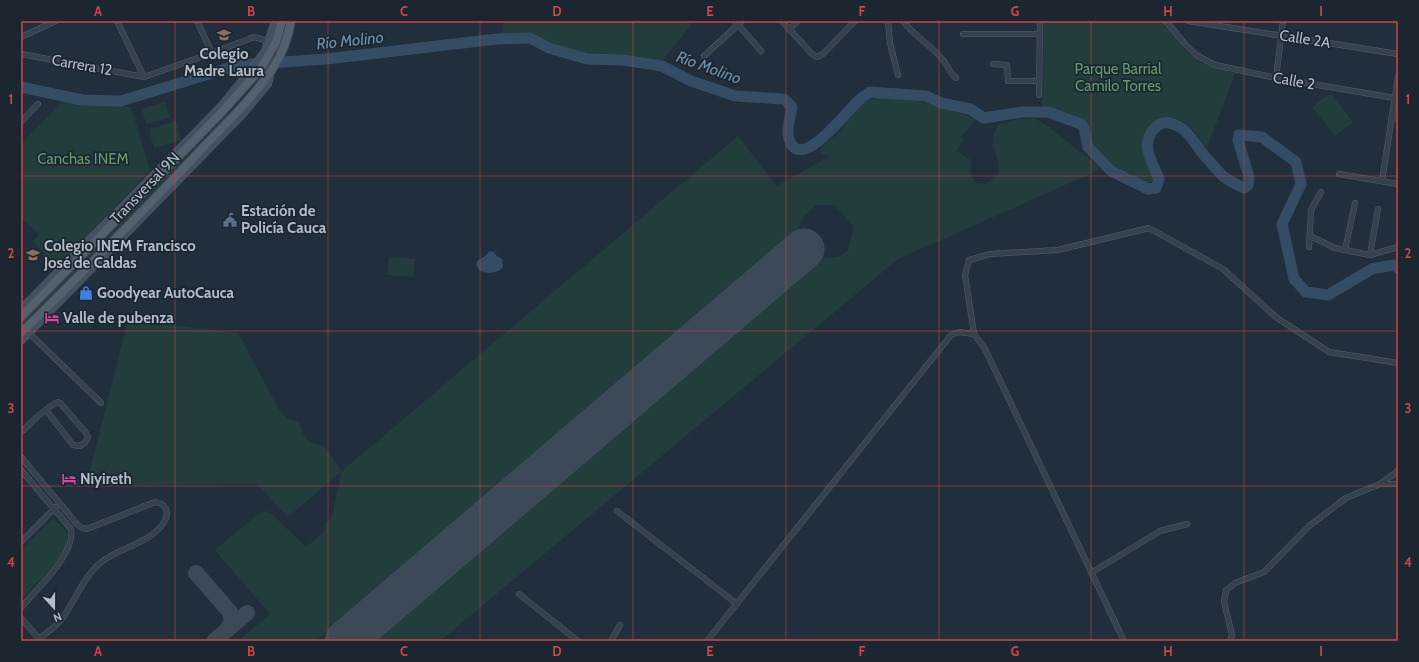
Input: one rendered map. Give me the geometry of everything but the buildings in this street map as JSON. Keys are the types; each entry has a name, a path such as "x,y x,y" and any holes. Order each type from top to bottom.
{"main road":[{"path":"267,52 268,41 275,21"},
{"name":"Transversal 9N","path":"21,317 198,135 257,68 267,52 276,42 282,21"},
{"name":"Transversal 9N","path":"25,332 254,94 271,71 280,54 284,46 291,21"},
{"name":"Transversal 9N","path":"21,308 188,140 257,68"},
{"path":"188,140 198,135"},
{"path":"21,341 25,332"}],"street":[{"path":"21,37 56,21"},
{"path":"117,21 144,77 254,37 268,41"},
{"path":"197,21 212,53"},
{"path":"782,21 812,54 817,57 823,54 851,27 855,21"},
{"path":"789,30 798,21"},
{"path":"888,21 890,43 898,75"},
{"path":"904,21 908,28 942,60 949,72 956,78"},
{"path":"1039,94 1040,21"},
{"name":"Calle 2","path":"1166,21 1184,43 1196,54 1215,65 1276,78 1394,98"},
{"name":"Calle 2A","path":"1188,21 1398,54"},
{"path":"1276,78 1283,21"},
{"path":"704,56 738,22 761,51"},
{"path":"964,34 1040,34"},
{"name":"Carrera 12","path":"21,54 144,77"},
{"path":"992,64 1007,64 1008,81 1039,81"},
{"path":"1382,181 1398,77"},
{"path":"21,122 38,104"},
{"path":"1391,118 1398,120"},
{"path":"1339,174 1398,184"},
{"path":"1309,247 1311,210 1321,192"},
{"path":"1345,250 1355,203"},
{"path":"1370,255 1378,209"},
{"path":"1124,641 985,349 974,334 965,275 969,260 990,254 1058,250 1149,228 1223,269 1277,318 1329,352 1398,363"},
{"path":"1310,236 1335,248 1370,255 1398,247"},
{"path":"25,332 100,403"},
{"path":"707,641 951,335 959,332 974,334"},
{"path":"21,432 46,410 56,402 61,404 86,433 88,437 84,443 79,446 73,445 46,410"},
{"path":"21,457 76,524 84,529 151,502 162,504 166,509 167,515 164,524 147,539 112,555 97,566 89,576 64,617 40,639 21,618"},
{"path":"21,470 71,529 72,541 50,576 21,608"},
{"path":"1230,641 1232,635 1224,602 1226,590 1235,583 1264,572 1309,526 1346,498 1380,484 1398,471"},
{"path":"1380,484 1398,484"},
{"path":"21,542 60,503"},
{"path":"617,511 737,604"},
{"path":"1091,573 1160,531 1187,524"},
{"path":"519,594 578,641"},
{"path":"611,641 620,626"}],"green space":[{"path":"504,21 687,21 691,25 662,61 633,56 589,55 554,45 530,33 503,33"},
{"name":"Parque Barrial Camilo Torres","path":"1044,21 1162,21 1182,47 1197,60 1235,73 1207,148 1192,129 1186,124 1173,118 1165,119 1151,125 1144,136 1144,152 1152,170 1154,180 1148,183 1141,181 1125,174 1110,164 1093,147 1084,123 1054,111 1042,109"},
{"path":"261,72 264,74 174,171 21,330 21,324 201,138"},
{"path":"1331,93 1353,122 1335,136 1312,107"},
{"path":"884,97 921,102 942,107 977,119 961,136 964,140 956,151 971,160 970,172 976,183 986,184 999,173 993,136 998,125 1019,119 1036,119 1049,127 1100,167 1097,171 898,259 440,641 370,641 820,259 838,257 848,250 854,227 835,205 816,205 804,216 797,231 316,641 238,641 270,614 215,550 258,514 265,511 271,513 306,547 326,530 325,524 332,517 342,471 738,136 777,186 830,156 819,151 839,132 861,105 867,101"},
{"name":"Canchas INEM","path":"62,102 131,107 150,170 70,255 55,268 33,241 39,234 21,218 21,144"},
{"path":"165,102 170,118 146,124 142,109"},
{"path":"176,121 181,140 154,148 149,129"},
{"path":"389,257 415,259 413,277 387,275"},
{"path":"128,320 238,333 278,408 287,419 299,422 304,436 311,443 324,446 342,471 288,517 257,484 86,486"},
{"path":"53,519 65,530 67,542 58,559 21,600 21,549"}],"water":[{"path":"490,251 494,252 502,259 503,267 492,273 480,271 476,263 477,261"}],"waterway":[{"name":"Río Molino","path":"21,87 82,100 121,101 238,65 327,59 497,39 530,38 549,48 587,59 623,60 662,66 691,81 735,96 784,99 792,107 788,134 792,146 800,150 810,147 820,140 864,96 870,92 926,96 941,103 970,109 984,118 1022,112 1048,112 1081,124 1084,128 1088,147 1111,171 1148,189 1156,188 1159,179 1151,161 1148,142 1149,136 1160,124 1169,123 1181,127 1223,176 1244,188 1248,185 1249,177 1238,140 1239,135 1262,137 1296,162 1301,184 1282,224 1294,279 1306,292 1328,295 1372,269 1393,265 1398,268"}],"taxiway":[{"path":"196,573 230,612 232,621 227,630"},
{"path":"214,641 247,613"}],"runway":[{"path":"345,641 804,249"}],"place":[{"name":"Colegio Madre Laura","path":"224,35"},
{"name":"Estación de Policía Cauca","path":"230,220"},
{"name":"Colegio INEM Francisco José de Caldas","path":"33,255"},
{"name":"Goodyear AutoCauca","path":"86,293"},
{"name":"Valle de pubenza","path":"52,318"},
{"name":"Niyireth","path":"69,479"}]}
